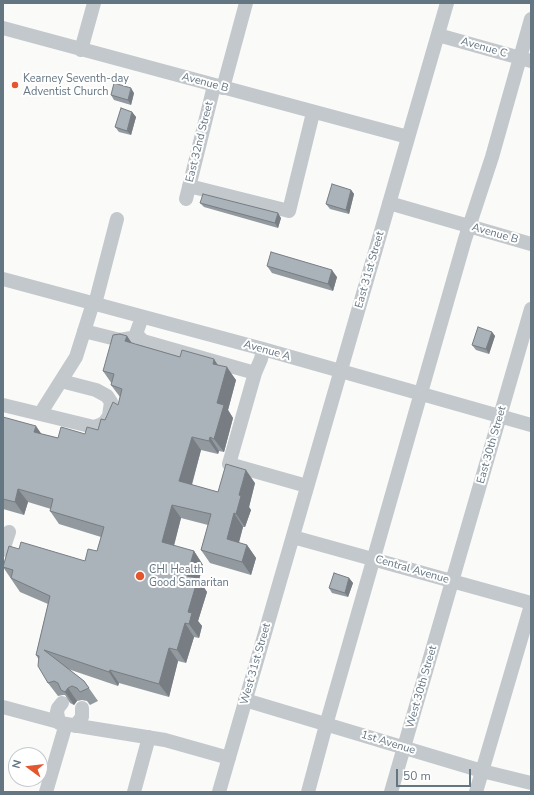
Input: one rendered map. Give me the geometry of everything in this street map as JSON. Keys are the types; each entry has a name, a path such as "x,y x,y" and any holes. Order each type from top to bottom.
{"street":[{"path":"81,50 94,3"},
{"name":"East 32nd Street","path":"246,3 218,87 187,192 289,210 313,112"},
{"name":"East 31st Street","path":"293,537 447,3"},
{"path":"308,792 469,226 525,60 531,18"},
{"name":"Avenue B","path":"3,28 408,137"},
{"name":"Avenue C","path":"438,35 525,60"},
{"name":"Avenue B","path":"389,203 531,244"},
{"path":"40,414 76,356 94,303 118,219"},
{"name":"Avenue A","path":"3,279 263,349 531,425"},
{"name":"East 30th Street","path":"452,581 531,309"},
{"path":"84,331 120,340 129,339 136,334 142,317"},
{"path":"136,334 143,341 255,373"},
{"path":"263,349 230,464 307,486"},
{"path":"3,405 94,427 100,425 109,416 111,402 107,396 96,390 61,381"},
{"path":"3,550 9,532"},
{"name":"Central Avenue","path":"293,537 531,604"},
{"name":"West 31st Street","path":"219,792 293,537"},
{"name":"West 30th Street","path":"392,792 452,581"},
{"path":"476,792 531,604"},
{"name":"1st Avenue","path":"245,700 482,771 531,783"},
{"path":"62,703 57,712 67,724"},
{"path":"3,707 67,724 165,740 229,758"},
{"path":"46,792 67,724 82,717 82,708"},
{"path":"134,792 149,737"}],"building":[{"path":"114,83 131,88 128,100 111,95"},
{"path":"121,108 132,112 127,131 115,127"},
{"path":"332,184 351,190 346,210 326,204"},
{"path":"203,194 278,213 275,223 200,203"},
{"path":"271,252 332,270 328,284 267,266"},
{"path":"478,327 492,332 486,349 472,345"},
{"path":"120,334 127,336 125,341 180,357 182,350 214,359 213,364 227,367 217,403 224,405 214,439 210,437 209,441 192,437 179,481 218,492 226,464 246,470 239,495 241,496 236,514 234,513 227,539 247,545 242,562 201,550 211,514 172,505 162,542 194,551 187,576 198,578 188,612 192,613 189,624 185,623 177,650 169,648 159,684 110,670 109,672 44,650 84,681 89,688 80,692 77,688 72,686 65,692 61,690 58,683 54,681 48,683 38,666 39,656 36,655 50,596 11,578 13,570 3,567 9,546 19,549 21,542 85,561 88,549 97,551 104,527 50,511 53,499 18,489 15,502 3,499 3,417 36,426 34,432 58,438 61,427 85,434 87,427 98,430 101,419 105,420 113,402 118,405 122,389 111,385 114,374 103,371 113,335"},
{"path":"334,573 349,578 345,593 329,588"}],"place":[{"name":"Kearney Seventh-day Adventist Church","path":"15,85"},
{"name":"CHI Health Good Samaritan","path":"140,576"}]}
